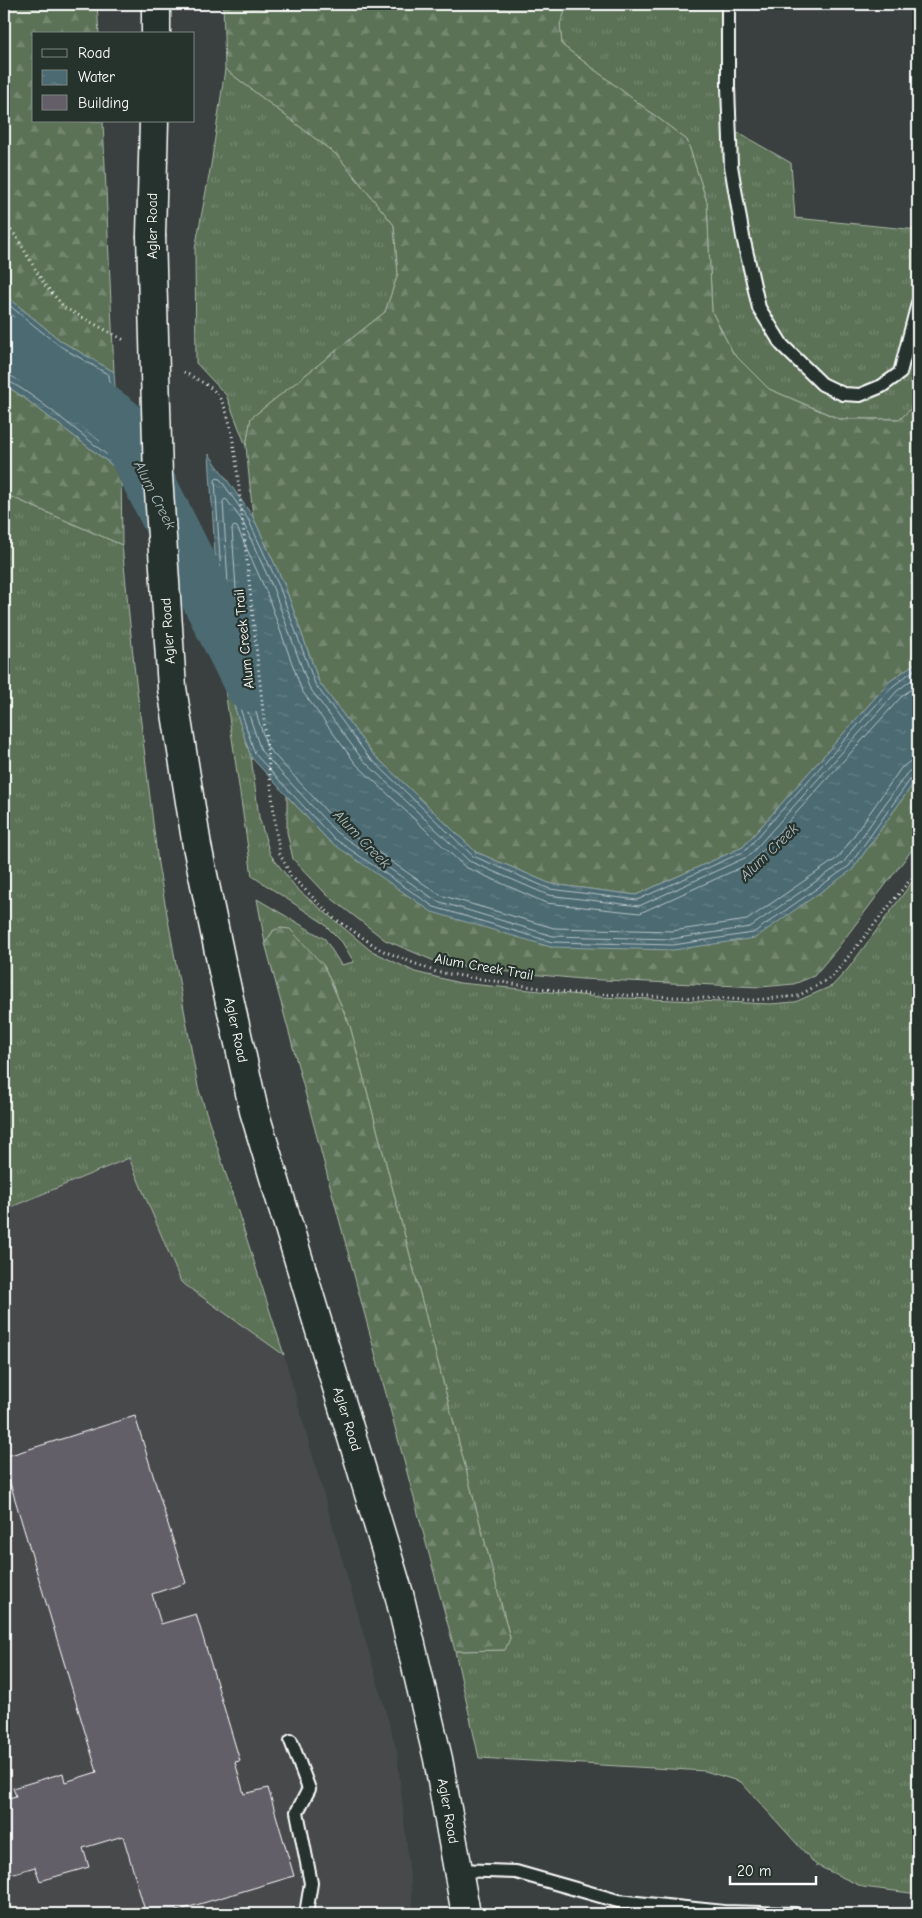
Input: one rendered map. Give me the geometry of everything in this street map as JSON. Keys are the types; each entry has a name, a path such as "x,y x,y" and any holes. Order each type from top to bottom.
{"main road":[{"path":"156,4 156,32"},
{"name":"Agler Road","path":"154,122 151,235 158,476 172,688 197,846 254,1111 399,1594 438,1759 466,1914"}],"lane":[{"path":"728,4 728,87 732,175 743,237 759,308 782,345 822,384 843,394 860,395 882,386 900,373 918,303"},
{"path":"291,1741 309,1789 297,1812 311,1883 306,1914"},
{"path":"458,1870 516,1872 618,1901 724,1912 796,1914"}],"path":[{"name":"Alum Creek Trail","path":"236,460 276,832 280,854 291,876 334,918 381,950 436,972 572,993 753,1000 798,996 832,977 918,870"}],"shaded area":[{"path":"129,1158 181,1282 284,1355 397,1751 414,1914 4,1914 4,1210"}],"green space":[{"path":"4,4 97,4 99,32 32,32 32,122 103,122 114,372 61,341 4,294"},
{"path":"223,4 568,4 560,24 562,45 687,140 707,202 712,312 733,353 769,389 839,419 900,419 918,402 918,661 889,682 743,847 636,895 551,884 476,852 371,752 319,682 284,584 253,517 246,446 251,418 385,312 398,274 394,225 338,156 225,69"},
{"path":"568,4 724,4 723,124 791,163 795,218 918,230 918,402 900,419 840,419 769,389 733,353 712,312 707,202 687,140 562,45 560,23"},
{"path":"225,69 338,156 394,225 398,274 385,312 251,418 246,446 226,395 196,363 195,249 211,165"},
{"path":"4,384 121,472 122,545 4,495"},
{"path":"4,495 122,545 134,665 158,864 198,1087 284,1355 181,1282 129,1158 4,1210"},
{"path":"222,669 251,757 259,817 270,854 297,889 370,950 415,972 460,983 600,997 770,1004 795,1002 832,986 848,969 918,874 918,1894 863,1887 816,1865 741,1782 705,1771 479,1758 455,1651 504,1650 510,1638 350,1026 324,966 274,930 265,943 257,899 325,939 341,965 354,962 342,942 322,922 252,876"},
{"path":"918,777 918,842 814,976 794,984 761,987 581,979 469,968 432,960 385,940 327,895 293,859 287,832 287,796 329,841 551,947 852,870"},
{"path":"281,928 290,929 324,966 350,1026 510,1638 505,1650 455,1651 265,943 274,930"}],"water":[{"path":"4,294 61,341 114,372 121,472 4,384"},
{"path":"209,454 253,517 284,584 319,682 371,752 476,852 551,884 636,895 743,847 889,682 918,661 918,777 852,870 755,938 673,950 551,947 432,912 329,841 251,757 222,669"}],"building":[{"path":"135,1416 186,1583 152,1594 161,1624 196,1614 240,1761 235,1762 244,1794 268,1788 294,1876 166,1914 146,1914 123,1836 83,1848 89,1867 40,1881 35,1867 4,1876 4,1799 16,1796 13,1788 63,1773 65,1782 97,1772 4,1463 4,1457"}],"waterway":[{"name":"Alum Creek","path":"4,341 21,350 120,423 251,686"}]}
